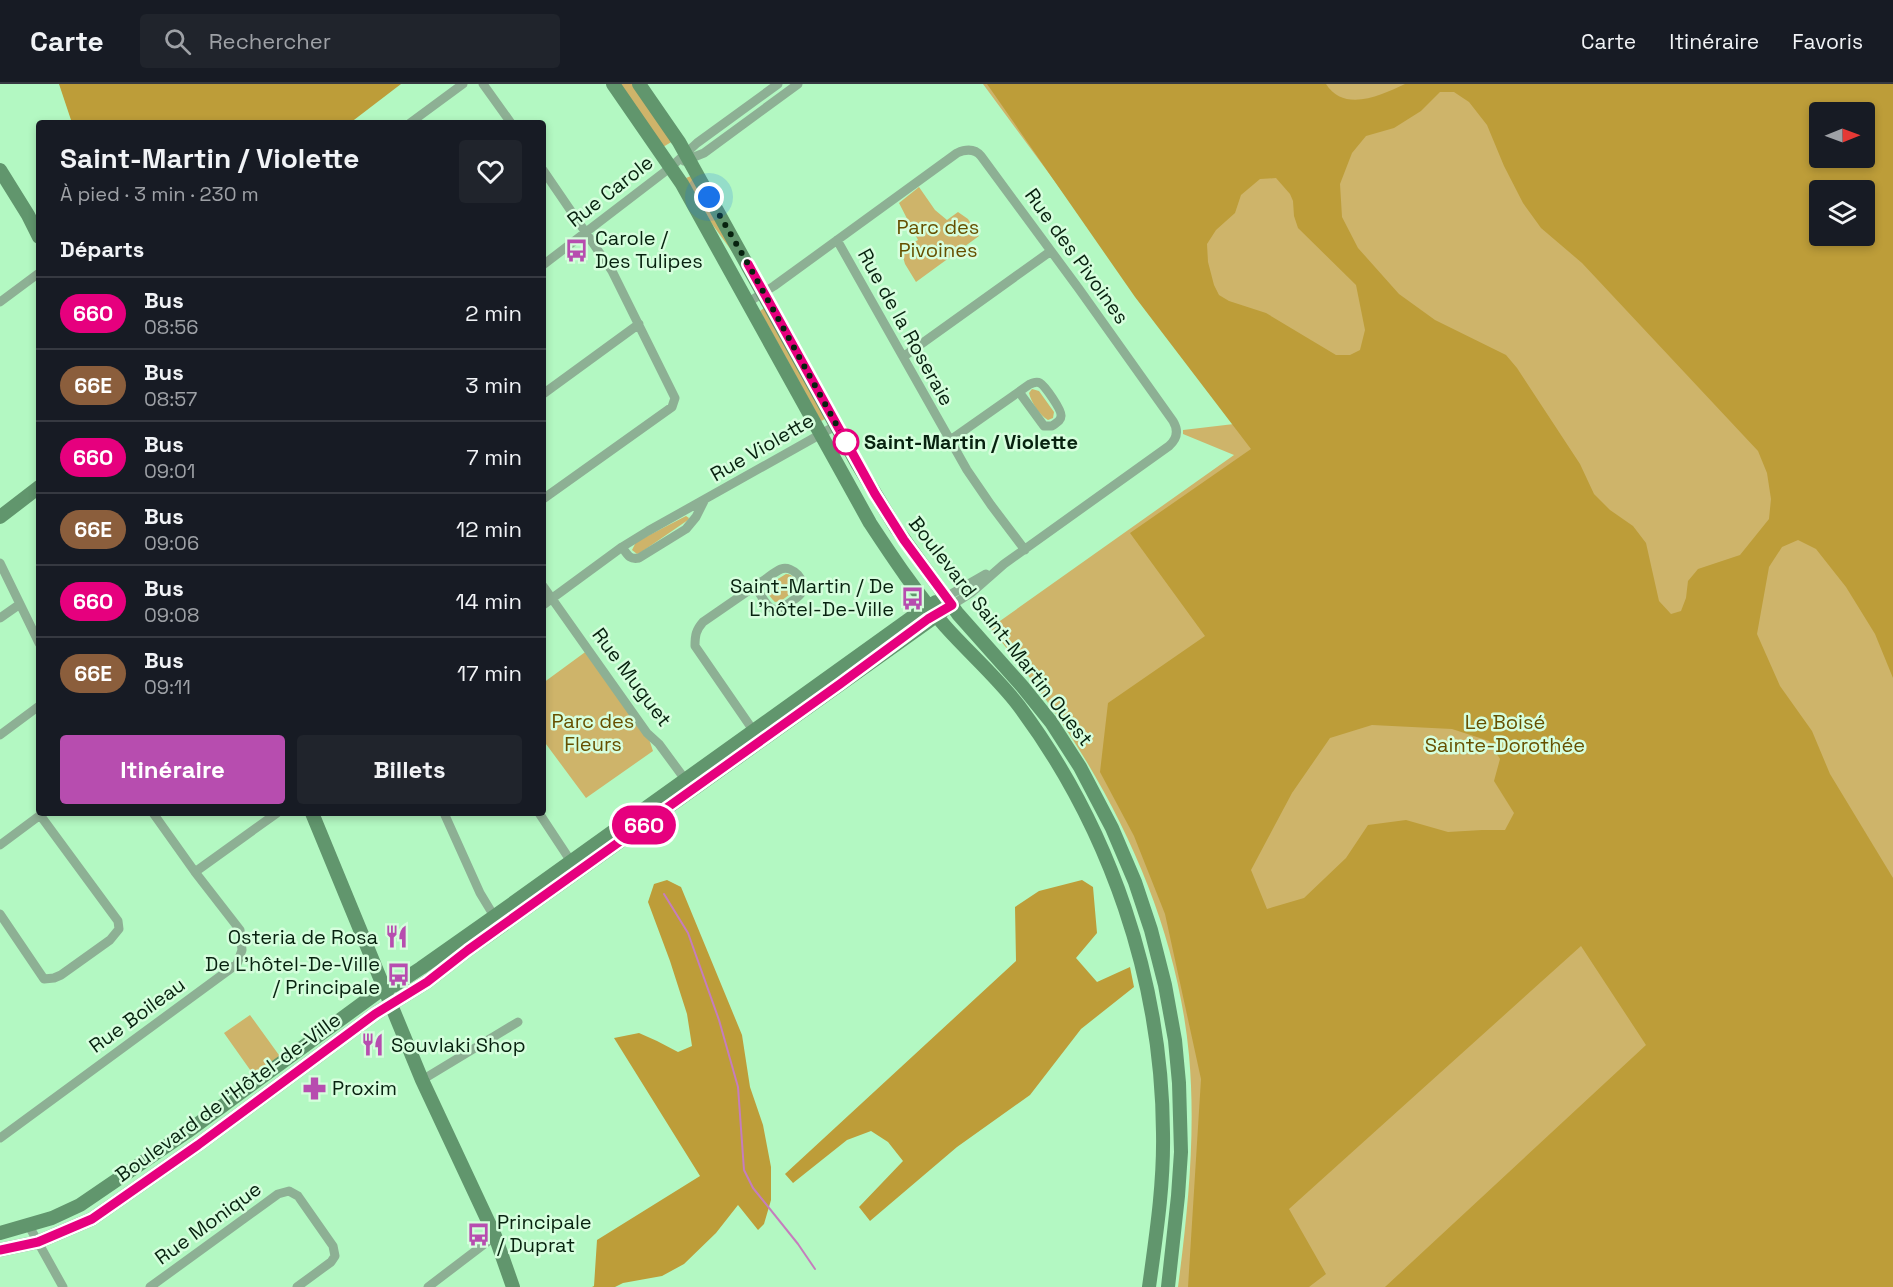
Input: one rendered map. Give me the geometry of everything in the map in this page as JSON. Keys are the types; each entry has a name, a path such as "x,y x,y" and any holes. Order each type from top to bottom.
{"street":[{"path":"414,120 463,84"},
{"path":"483,84 509,120"},
{"name":"Boulevard Saint-Martin Ouest","path":"613,84 682,184 870,523 932,610 1010,694 1039,735 1085,813 1109,865 1127,913 1140,959 1152,1014 1162,1096 1162,1167 1149,1287"},
{"name":"Boulevard Saint-Martin Ouest","path":"639,84 687,157 896,528 949,601 1041,707 1072,753 1112,828 1148,919 1158,956 1170,1011 1179,1083 1181,1130 1179,1183 1168,1287"},
{"path":"687,157 697,143 778,84"},
{"path":"687,157 704,153 798,84"},
{"name":"Rue des Pivoines","path":"747,303 957,153 969,150 981,156 1173,421 1177,434 1169,446 1004,564"},
{"name":"Rue Carole","path":"546,263 687,157"},
{"path":"0,171 36,231"},
{"path":"546,174 612,271 675,398 672,407 546,497"},
{"name":"Rue de la Roseraie","path":"837,240 949,441 991,505 1025,550"},
{"path":"903,357 1051,251"},
{"path":"0,302 36,275"},
{"path":"546,392 639,324"},
{"path":"949,441 1033,382 1042,385 1059,409 1060,419 1052,426 1044,426 1019,392"},
{"name":"Rue Violette","path":"546,603 622,547 837,425"},
{"path":"0,517 36,489"},
{"name":"Rue Violette","path":"622,547 629,557 639,558 686,529 705,500"},
{"path":"0,563 36,637"},
{"name":"Boulevard de l'Hôtel-de-Ville","path":"0,1233 28,1226 80,1205 187,1132 384,990 497,922 932,610 1004,564"},
{"path":"755,586 770,608 775,610 781,610 803,591 803,583 795,571 789,568 782,569 755,586 703,622 696,630 695,646 757,736"},
{"name":"Rue Muguet","path":"546,590 647,733 659,744 689,785"},
{"path":"0,618 20,604"},
{"path":"0,735 36,708"},
{"path":"0,844 39,816"},
{"path":"0,914 44,978 61,975 110,940 119,929 118,921 43,816"},
{"name":"Rue Boileau","path":"0,1138 237,964 242,950 240,930 155,816"},
{"path":"195,872 273,816"},
{"path":"313,816 422,1080 495,1236 513,1287"},
{"path":"445,816 480,893 497,922"},
{"path":"541,816 575,867"},
{"name":"Boulevard de l'Hôtel-de-Ville","path":"0,1250 38,1242 92,1219 159,1173 390,1004 427,982 497,922"},
{"path":"422,1080 518,1022"},
{"path":"320,1035 328,1048"},
{"path":"296,1054 305,1067"},
{"name":"Rue Monique","path":"150,1287 278,1194 289,1191 298,1196 333,1246 335,1256 331,1262 297,1287"},
{"path":"28,1226 63,1287"},
{"path":"428,1287 495,1236"}],"green space":[{"path":"59,84 401,84 354,120 71,120"},
{"path":"619,84 634,84 673,141 663,147"},
{"name":"Le Boisé Sainte-Dorothée","path":"983,84 1893,84 1893,1287 1178,1287 1190,1171 1192,1113 1189,1055 1180,996 1166,938 1146,882 1122,827 1094,774 1062,723 990,628 1234,455 1183,434 1183,430 1234,424"},
{"name":"Le Boisé Sainte-Dorothée","path":"987,84 1326,84 1334,93 1353,100 1385,93 1405,84 1893,84 1893,678 1875,634 1846,587 1816,549 1798,540 1782,547 1769,567 1757,634 1780,686 1812,731 1830,774 1893,878 1893,1287 1385,1287 1646,1045 1581,946 1289,1209 1326,1274 1309,1287 1188,1287 1201,1079 1165,914 1134,836 1100,772 1108,703 1205,636 1130,533 1251,449 1135,297","holes":["1440,92 1454,92 1469,102 1487,125 1523,203 1541,228 1582,263 1758,451 1767,473 1771,499 1769,519 1740,555 1698,569 1688,581 1686,598 1681,611 1671,614 1659,601 1646,543 1633,526 1610,510 1594,494 1580,464 1506,355 1435,320 1399,294 1358,248 1342,217 1340,184 1352,153 1366,136 1394,128 1421,111","1276,178 1290,194 1298,228 1356,285 1365,330 1360,350 1350,355 1336,355 1266,313 1229,301 1219,295 1214,285 1208,262 1207,244 1216,230 1235,213 1241,195 1260,179","1372,725 1452,729 1489,741 1500,759 1494,781 1514,813 1505,830 1448,832 1406,820 1368,825 1346,858 1304,898 1267,909 1251,870 1292,793 1330,738"]},
{"path":"691,176 737,258 712,224 686,178"},
{"name":"Parc des Pivoines","path":"919,187 935,210 947,220 958,212 968,219 979,236 916,282 905,264 901,250 918,240 899,203"},
{"path":"764,308 825,419 821,421 760,311"},
{"path":"1032,389 1039,391 1054,412 1053,418 1048,420 1036,408 1029,393"},
{"path":"686,516 688,520 640,553 637,554 632,550 636,542"},
{"path":"786,574 795,578 798,588 781,601 775,602 767,587"},
{"name":"Parc des Fleurs","path":"588,650 647,733 653,751 586,798 546,744 546,681"},
{"path":"667,880 681,887 742,1035 750,1087 763,1125 771,1167 771,1200 764,1224 758,1230 738,1205 716,1233 684,1264 662,1276 623,1283 615,1287 592,1287 594,1286 597,1240 700,1176 614,1038 639,1033 678,1052 692,1046 687,1014 648,902 654,884"},
{"path":"1082,880 1093,887 1097,933 1076,958 1097,982 1130,967 1134,987 1081,1029 1030,1095 957,1147 870,1221 859,1207 903,1161 888,1142 871,1131 847,1140 793,1183 785,1174 1016,961 1015,907 1039,891"},
{"path":"250,1015 284,1062 258,1081 224,1033"}],"waterway":[{"path":"664,894 688,933 719,1020 738,1087 744,1170 753,1188 815,1269"}],"bus line":[{"name":"66O","path":"0,1250 38,1242 92,1219 198,1145 375,1014 436,976 468,950 928,619 952,605 888,516 748,264"}],"place":[{"name":"Carole / Des Tulipes","path":"577,250"},
{"name":"Saint-Martin / Violette","path":"846,442"},
{"name":"Saint-Martin / De L'hôtel-De-Ville","path":"912,598"},
{"name":"Osteria de Rosa","path":"396,937"},
{"name":"De L'hôtel-De-Ville / Principale","path":"398,975"},
{"name":"Souvlaki Shop","path":"373,1045"},
{"name":"Proxim","path":"314,1088"},
{"name":"Principale / Duprat","path":"479,1234"}],"route":[{"path":"709,197 846,442"}]}
